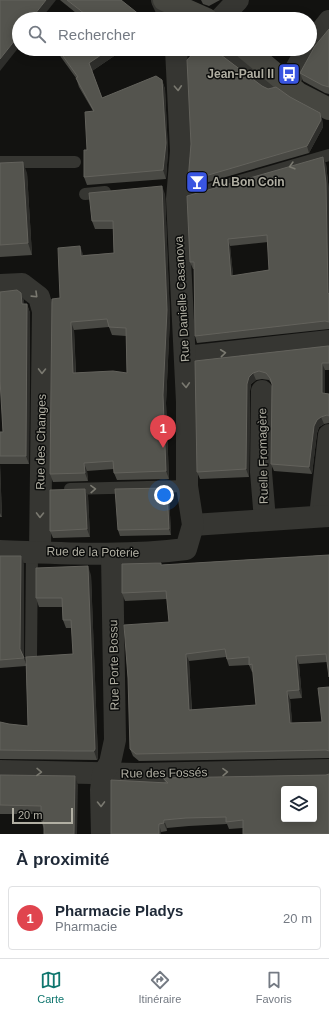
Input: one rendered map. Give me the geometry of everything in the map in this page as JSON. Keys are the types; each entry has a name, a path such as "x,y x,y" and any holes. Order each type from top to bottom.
{"main road":[{"path":"163,0 191,12"},
{"path":"255,56 298,93 329,109"}],"street":[{"path":"163,0 168,12"},
{"path":"227,12 238,0"},
{"path":"317,36 329,21"},
{"name":"Rue Danielle Casanova","path":"176,56 181,152 172,190 185,357 187,486 192,525 186,549"},
{"path":"236,56 272,83 280,76 293,74 303,56"},
{"name":"Rue des Changes","path":"0,285 22,284 39,297 43,311 40,490 36,552"},
{"path":"185,357 329,341"},
{"name":"Ruelle Fromagère","path":"262,391 261,472 265,520"},
{"path":"192,525 325,516 329,435"},
{"name":"Rue de la Poterie","path":"0,551 112,554 153,553 186,549"},
{"name":"Rue Porte Bossu","path":"102,834 101,790 103,774 110,763 115,740 112,554"},
{"name":"Rue des Fossés","path":"0,771 103,774 329,770"}],"lane":[{"path":"172,190 329,155"},
{"path":"0,162 75,162"},
{"path":"85,194 116,191"},
{"path":"40,490 187,486"},
{"path":"31,657 36,552"}],"building":[{"path":"0,0 46,0 37,12 12,12 12,44 0,59"},
{"path":"67,0 121,0 136,12 82,12"},
{"path":"329,29 329,87 322,85 300,73 309,56 317,56 317,44"},
{"path":"63,56 100,56 89,63 102,98 156,76 162,80 166,143 163,170 84,177 84,150 87,150 85,112 94,111 76,78 78,77"},
{"path":"191,56 222,56 262,86 268,89 276,87 290,97 320,113 321,120 307,146 188,181 191,144 187,60"},
{"path":"323,157 326,183 329,322 325,321 195,336 194,262 190,262 187,196","holes":["267,235 269,270 231,276 228,239"]},
{"path":"23,162 28,243 0,245 0,163"},
{"path":"162,186 167,310 163,395 166,471 114,473 113,461 84,463 85,473 50,474 52,299 60,298 58,248 80,246 81,256 114,253 113,221 92,221 89,193","holes":["107,319 109,327 126,328 127,373 113,371 73,373 71,322"]},
{"path":"17,290 21,293 22,304 27,304 26,456 0,456 0,432 3,432 0,380 0,292"},
{"path":"329,346 329,363 322,363 322,393 329,394 329,416 327,415 321,417 317,420 314,426 309,467 271,464 272,384 266,373 259,371 253,373 249,377 247,384 246,469 197,472 195,361"},
{"path":"167,488 169,529 118,530 115,489"},
{"path":"85,489 87,529 50,531 50,490"},
{"path":"329,555 329,677 326,654 296,656 299,690 287,691 290,723 322,722 318,688 329,687 329,751 136,754 130,749 128,678 124,625 169,622 166,591 122,593 122,564 161,563 161,565","holes":["225,649 227,659 249,657 249,665 252,664 256,705 189,710 186,654"]},
{"path":"0,556 21,556 20,649 24,658 0,660"},
{"path":"88,566 95,749 94,751 0,750 0,722 28,726 26,657 73,654 71,620 63,620 62,598 36,598 36,568"},
{"path":"329,774 329,834 243,834 243,820 226,822 226,817 164,820 164,823 159,824 159,834 111,834 111,780 168,783 163,778"},
{"path":"0,775 75,776 74,834 44,834 43,820 41,820 41,806 0,805"}],"place":[{"name":"Jean-Paul II","path":"289,74"},
{"name":"Au Bon Coin","path":"197,182"},
{"name":"Pharmacie Pladys","path":"163,448"}]}
